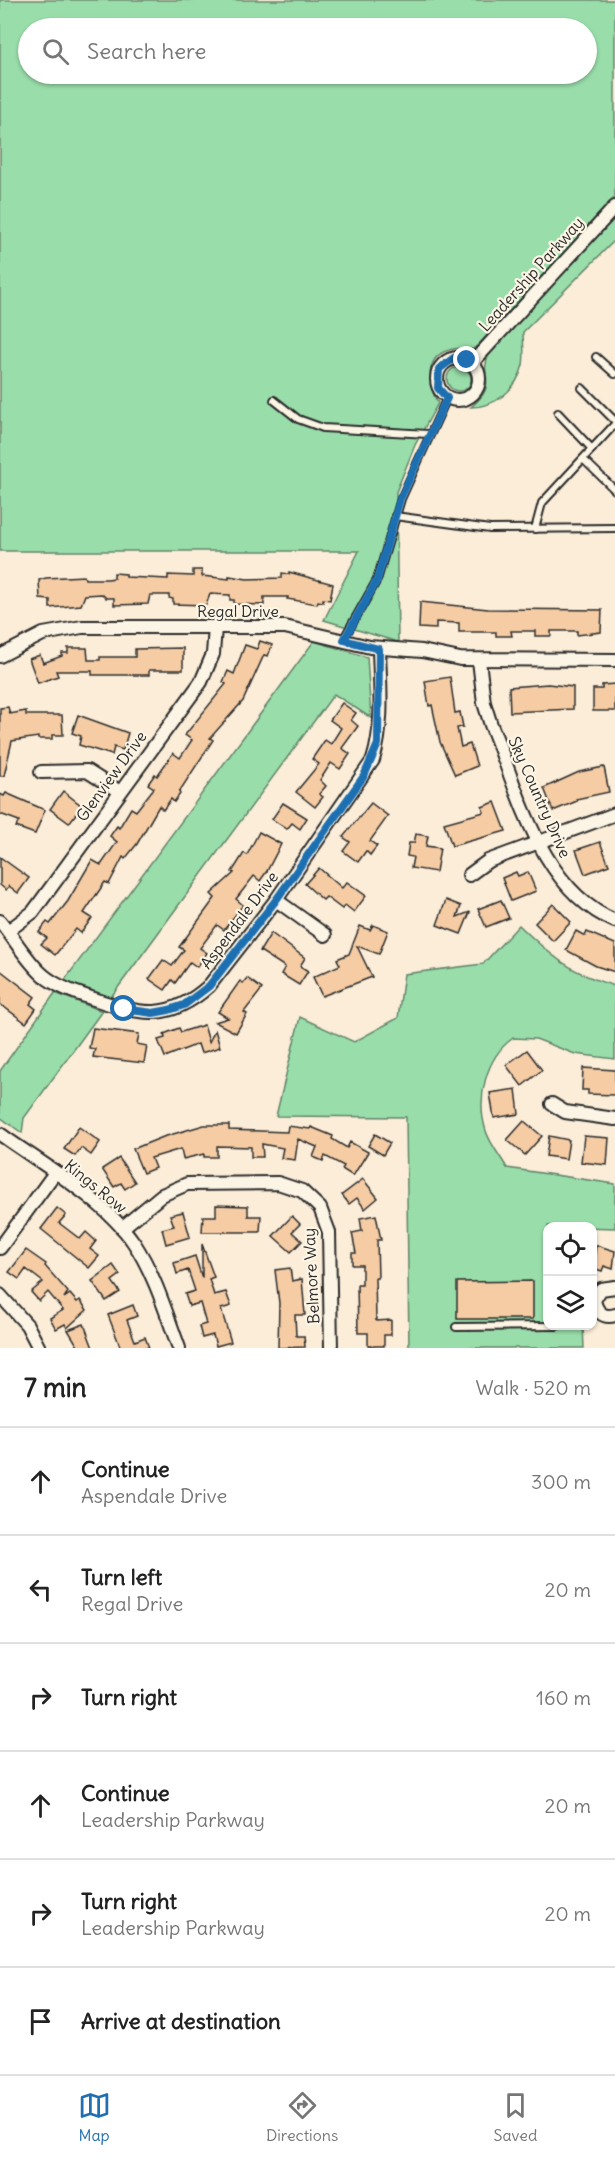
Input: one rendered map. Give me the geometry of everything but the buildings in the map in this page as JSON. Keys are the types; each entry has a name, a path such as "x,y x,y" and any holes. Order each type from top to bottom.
{"street":[{"name":"Leadership Parkway","path":"472,363 615,207"},
{"path":"461,358 472,363 480,382 473,395 460,401 447,398 437,382 443,364 461,358"},
{"name":"Glenview Drive","path":"8,931 33,912 201,682 213,654 215,627"},
{"name":"Regal Drive","path":"0,656 25,641 62,629 285,627 379,649 422,651 479,660 615,660"},
{"name":"Aspendale Drive","path":"0,921 34,965 57,984 124,1009 153,1013 184,1005 209,986 276,900 373,760 379,726 379,649"},
{"name":"Sky Country Drive","path":"479,660 484,703 491,725 539,842 555,871 575,895 615,921"},
{"path":"41,772 87,771 120,792"},
{"path":"469,875 488,861 615,814"},
{"path":"276,900 325,935"},
{"path":"552,1104 565,1112 615,1119"},
{"name":"Kings Row","path":"0,1134 122,1228 145,1262 179,1348"},
{"path":"0,1248 54,1174"},
{"name":"Belmore Way","path":"122,1228 162,1195 187,1184 278,1183 302,1191 320,1208 329,1232 330,1348"},
{"path":"597,1294 601,1289 615,1287"},
{"path":"0,1295 27,1325 39,1348"},
{"path":"597,1314 604,1316 615,1315"}],"lane":[{"path":"596,357 615,374"},
{"path":"535,529 542,503 615,423 582,388"},
{"path":"344,640 377,580 394,516 428,434 447,398"},
{"path":"274,400 298,419 323,428 428,434"},
{"path":"558,413 592,449"},
{"path":"583,459 615,489"},
{"path":"394,516 490,529 615,528"},
{"path":"456,1327 543,1326"}],"green space":[{"path":"0,0 615,0 615,197 479,344 473,349 455,349 444,352 433,363 430,370 431,387 438,403 415,445 396,492 398,642 324,620 359,551 0,551"},
{"path":"615,217 615,240 523,332 523,365 511,389 489,404 471,407 480,399 487,386 486,362 489,354"},
{"path":"459,367 468,370 471,379 468,388 459,391 450,388 447,379 450,370"},
{"path":"314,641 367,657 371,718 334,694 111,997 64,981"},
{"path":"519,925 541,946 574,970 615,986 615,1059 575,1054 536,1039 513,1038 503,1046 490,1068 483,1093 483,1119 486,1131 507,1168 615,1184 615,1228 597,1227 597,1222 543,1222 543,1330 583,1330 584,1348 409,1348 406,1117 276,1116 300,1017 354,1042 398,1018 404,974 483,964"},
{"path":"55,993 102,1011 24,1118 22,1133 0,1117 0,1071"}],"route":[{"path":"124,1009 139,1013 169,1010 184,1005 209,986 276,900 373,760 378,744 379,726 379,649 344,640 377,580 400,499 428,434 447,398 438,388 439,369 448,360 454,358 467,360"}]}
